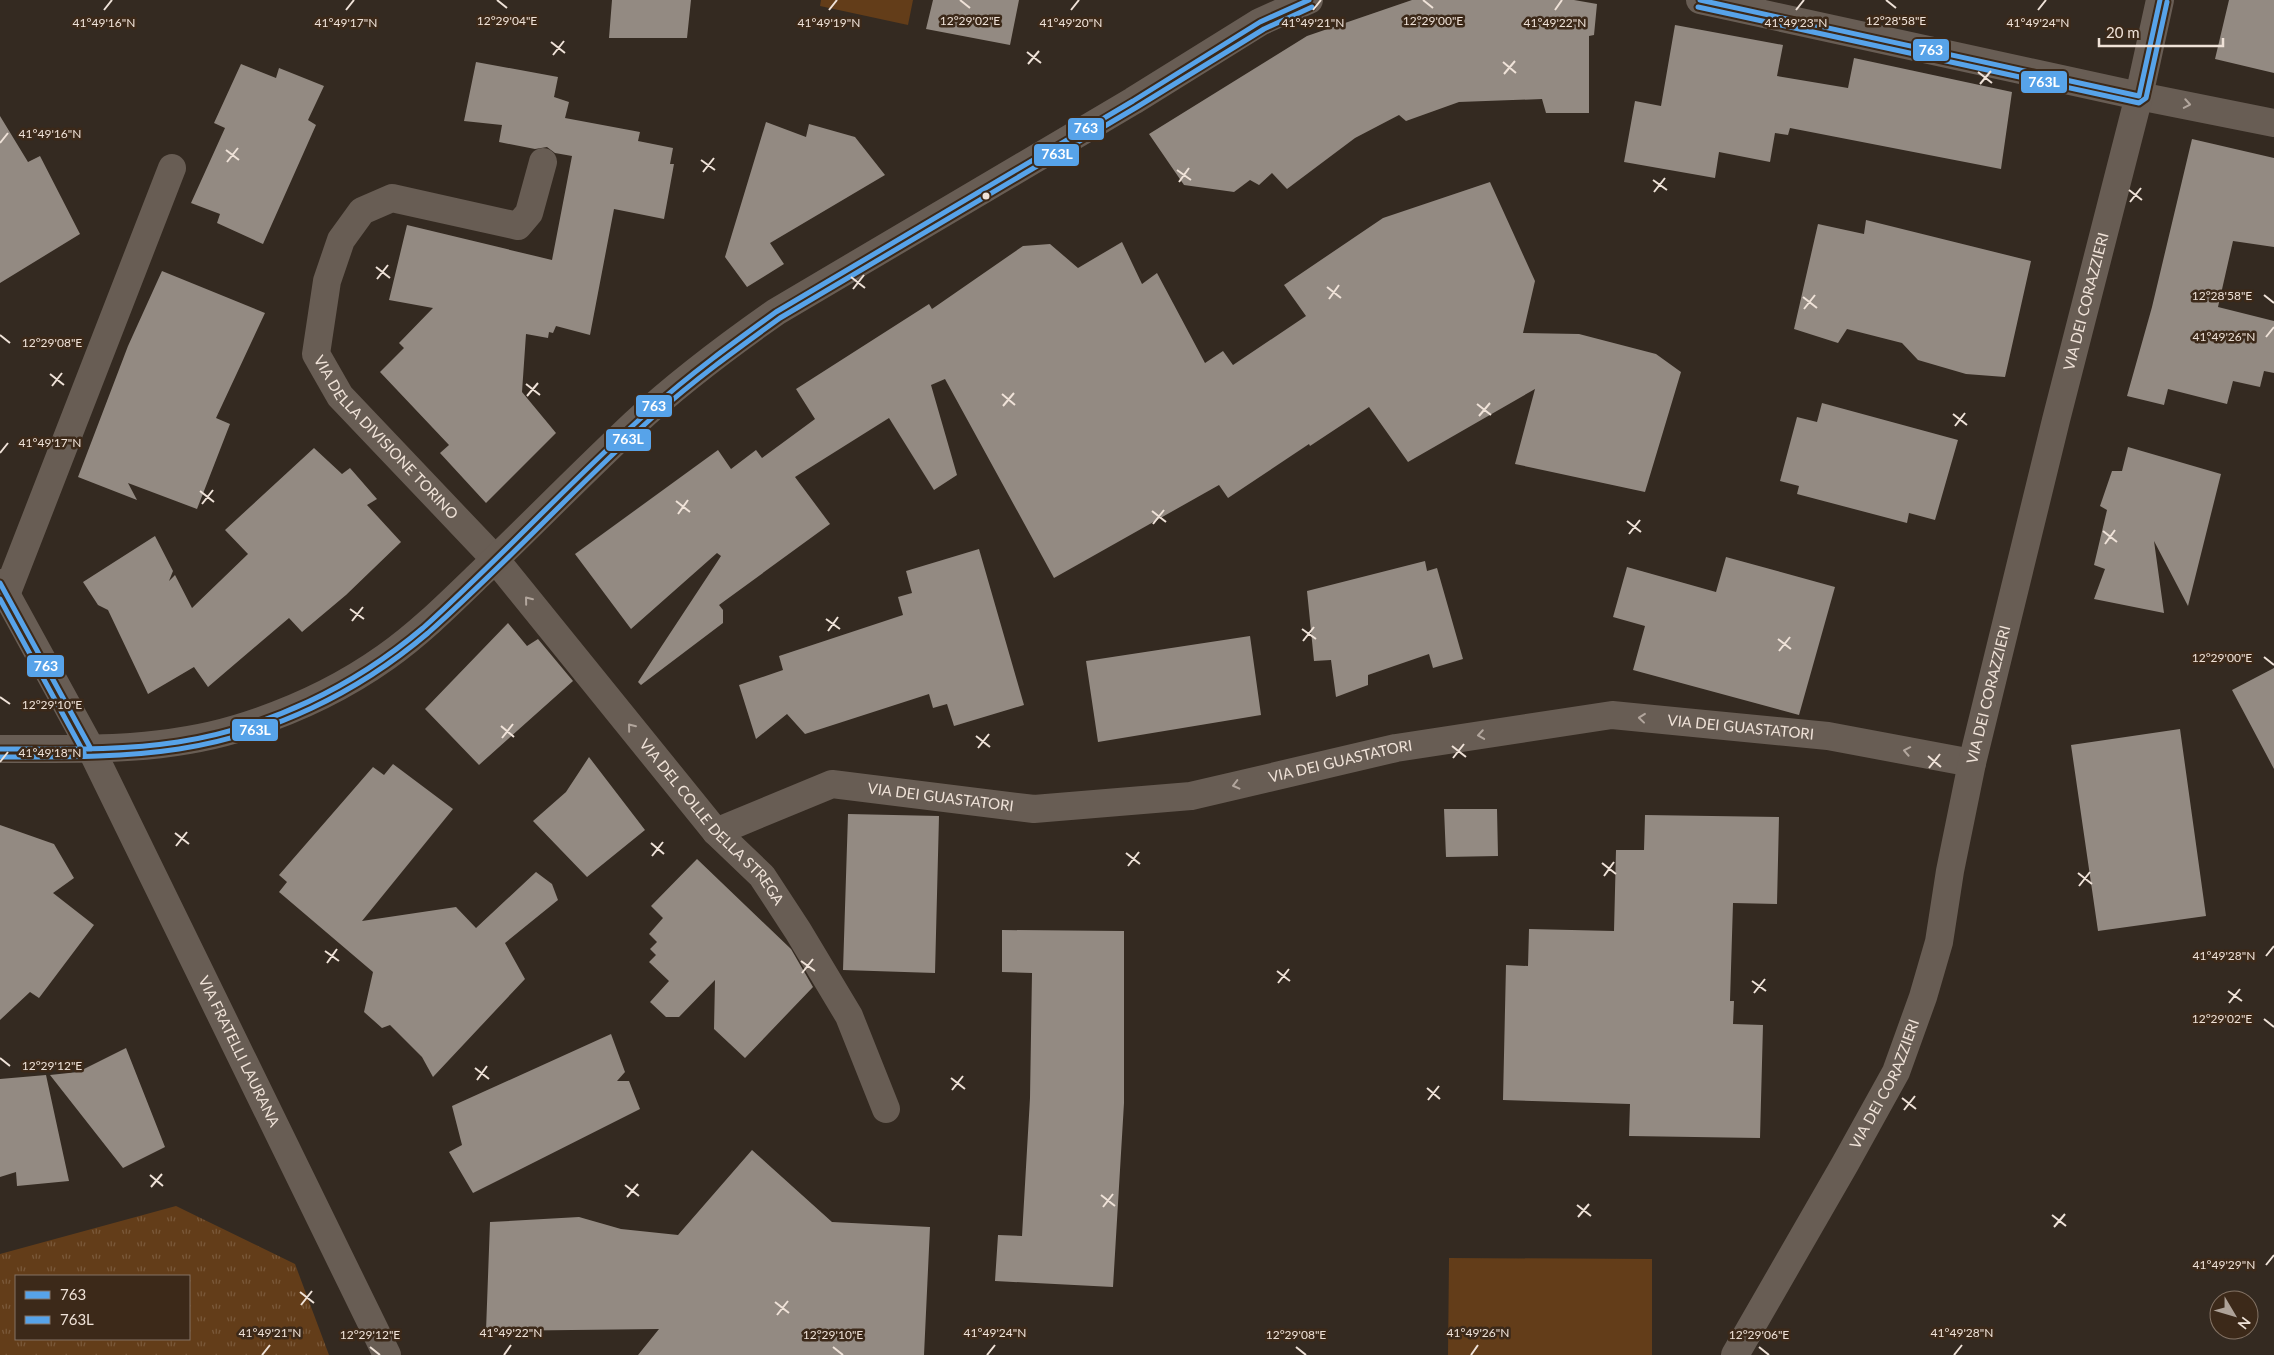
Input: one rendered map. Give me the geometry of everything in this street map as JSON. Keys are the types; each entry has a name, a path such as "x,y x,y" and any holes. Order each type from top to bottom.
{"street":[{"path":"0,749 91,749 159,745 196,738 235,729 296,707 366,670 403,645 495,560 635,424 703,364 776,312 1133,101 1260,22 1309,0"},
{"path":"1700,0 2139,96 2274,123"},
{"name":"VIA DEI CORAZZIERI","path":"1735,1355 1850,1156 1896,1072 1916,1020 1939,942 1950,871 1972,764 2139,96 2160,0"},
{"name":"VIA DELLA DIVISIONE TORINO","path":"495,560 340,396 316,354 327,281 341,240 362,211 392,198 518,226 529,213 543,162"},
{"path":"3,589 172,168"},
{"name":"VIA DEL COLLE DELLA STREGA","path":"495,560 716,832 762,876 798,931 848,1016 886,1109"},
{"name":"VIA FRATELLI LAURANA","path":"3,589 91,749 387,1355"},
{"name":"VIA DEI GUASTATORI","path":"716,832 832,784 1034,809 1191,796 1396,748 1612,715 1828,736 1972,764"}],"green space":[{"path":"821,0 913,0 908,25 820,6"},
{"path":"176,1206 295,1264 329,1355 0,1355 0,1254"},
{"path":"1449,1258 1652,1259 1652,1355 1448,1355"}],"building":[{"path":"612,0 691,0 687,38 609,38"},
{"path":"933,0 1019,0 1010,45 926,29"},
{"path":"1412,0 1574,0 1597,4 1594,35 1589,36 1589,113 1546,113 1542,99 1459,102 1406,121 1399,115 1355,138 1287,189 1272,173 1259,185 1250,180 1234,192 1184,185 1149,134 1307,36"},
{"path":"2229,0 2274,0 2274,73 2215,59"},
{"path":"1675,25 1783,45 1777,76 1848,88 1854,58 2012,92 2001,169 1790,128 1788,135 1775,133 1770,162 1719,152 1715,178 1624,162 1635,101 1661,106"},
{"path":"476,62 558,77 554,97 569,102 565,118 640,132 638,141 673,148 670,164 674,164 664,219 614,209 590,335 556,326 553,333 549,332 548,338 526,334 522,392 556,433 486,503 440,453 449,445 380,372 404,348 399,343 433,308 389,300 407,225 552,260 572,156 555,153 547,147 535,149 499,142 502,125 464,121"},
{"path":"241,64 276,78 279,68 324,86 308,120 316,125 263,244 217,223 220,214 191,203 225,128 214,123"},
{"path":"0,116 28,162 40,156 80,234 0,283"},
{"path":"766,122 806,137 809,124 855,137 885,175 770,243 784,264 747,287 725,257"},
{"path":"2192,139 2274,158 2274,247 2233,241 2218,307 2274,321 2274,373 2264,371 2260,387 2233,381 2227,404 2168,389 2164,405 2127,396 2152,307"},
{"path":"1490,182 1535,281 1523,333 1579,334 1656,354 1681,372 1645,492 1515,464 1535,389 1408,462 1369,407 1228,498 1219,485 1054,578 945,379 931,385 957,475 934,490 889,418 795,477 830,524 719,605 723,610 723,623 641,685 638,682 721,556 717,553 631,629 575,554 718,450 731,469 756,450 762,458 815,419 796,389 929,304 932,309 1023,246 1050,244 1078,268 1122,242 1142,284 1157,273 1205,363 1223,351 1233,365 1306,316 1284,285 1383,218"},
{"path":"1866,220 2031,261 2005,377 1966,374 1918,360 1902,343 1847,329 1838,343 1794,329 1818,224 1864,234"},
{"path":"162,271 265,313 216,418 230,424 197,509 128,483 137,500 78,477 128,346"},
{"path":"1822,403 1958,440 1935,520 1909,513 1907,523 1797,494 1799,486 1780,481 1797,417 1817,422"},
{"path":"2128,447 2221,474 2188,606 2154,541 2164,613 2094,599 2105,569 2094,565 2107,510 2100,506 2112,471 2122,471"},
{"path":"314,448 342,474 350,468 377,499 367,505 401,542 346,595 302,632 289,618 208,687 194,667 148,694 108,610 98,605 83,582 155,536 173,571 169,581 175,575 192,608 248,554 225,530"},
{"path":"979,549 1024,705 954,726 947,704 933,708 929,694 805,734 787,714 756,739 739,685 783,670 779,656 903,615 898,597 912,593 906,571"},
{"path":"1726,557 1835,587 1799,715 1633,670 1645,626 1613,617 1627,567 1716,592"},
{"path":"1425,561 1427,571 1437,568 1463,659 1433,668 1429,654 1368,675 1368,685 1336,697 1331,660 1314,661 1307,591"},
{"path":"508,623 527,646 538,639 573,681 479,765 425,709"},
{"path":"1250,636 1261,715 1098,742 1086,661"},
{"path":"2274,668 2274,769 2232,690"},
{"path":"2180,729 2206,916 2098,931 2071,745"},
{"path":"589,757 645,830 587,877 533,821 566,792"},
{"path":"393,764 453,809 362,921 456,907 476,928 536,872 552,884 558,900 505,943 525,979 433,1077 422,1057 390,1025 382,1028 364,1012 373,972 279,892 287,882 279,875 373,767 384,775"},
{"path":"1444,809 1497,809 1498,856 1446,857"},
{"path":"848,814 939,816 935,973 843,970"},
{"path":"1645,815 1779,817 1777,904 1733,903 1730,1001 1734,1001 1733,1024 1763,1025 1760,1138 1629,1136 1630,1104 1503,1100 1506,965 1528,966 1529,929 1614,931 1616,850 1644,850"},
{"path":"0,825 54,844 74,878 53,893 94,925 39,998 30,992 0,1020"},
{"path":"697,859 791,949 813,987 745,1058 714,1029 715,980 679,1017 666,1017 650,1002 669,981 649,962 656,955 650,949 657,942 649,934 663,918 651,906"},
{"path":"1002,930 1124,931 1124,1103 1113,1287 995,1281 998,1235 1022,1236 1030,1098 1032,973 1002,972"},
{"path":"611,1034 625,1072 617,1081 629,1081 640,1109 473,1193 449,1152 462,1145 452,1106"},
{"path":"126,1048 165,1147 123,1168 50,1075 78,1072"},
{"path":"46,1075 69,1181 17,1186 16,1172 0,1177 0,1079"},
{"path":"752,1150 832,1222 930,1227 924,1355 638,1355 659,1329 486,1331 490,1222 579,1217 621,1229 678,1235"}],"transit line":[{"name":"763","path":"0,749 111,748 156,745 211,736 244,727 308,702 368,669 423,628 650,410 696,371 776,312 1133,101 1260,22 1309,0"},
{"name":"763","path":"1700,0 2139,96 2160,0"},
{"name":"763L","path":"1698,7 2139,103 2146,98 2167,2"},
{"name":"763L","path":"0,757 112,755 179,749 247,733 279,722 342,692 401,655 428,633 654,416 700,377 780,318 1137,107 1264,29 1312,7"},
{"name":"763","path":"0,583 91,749"},
{"name":"763L","path":"0,599 84,753"}]}
